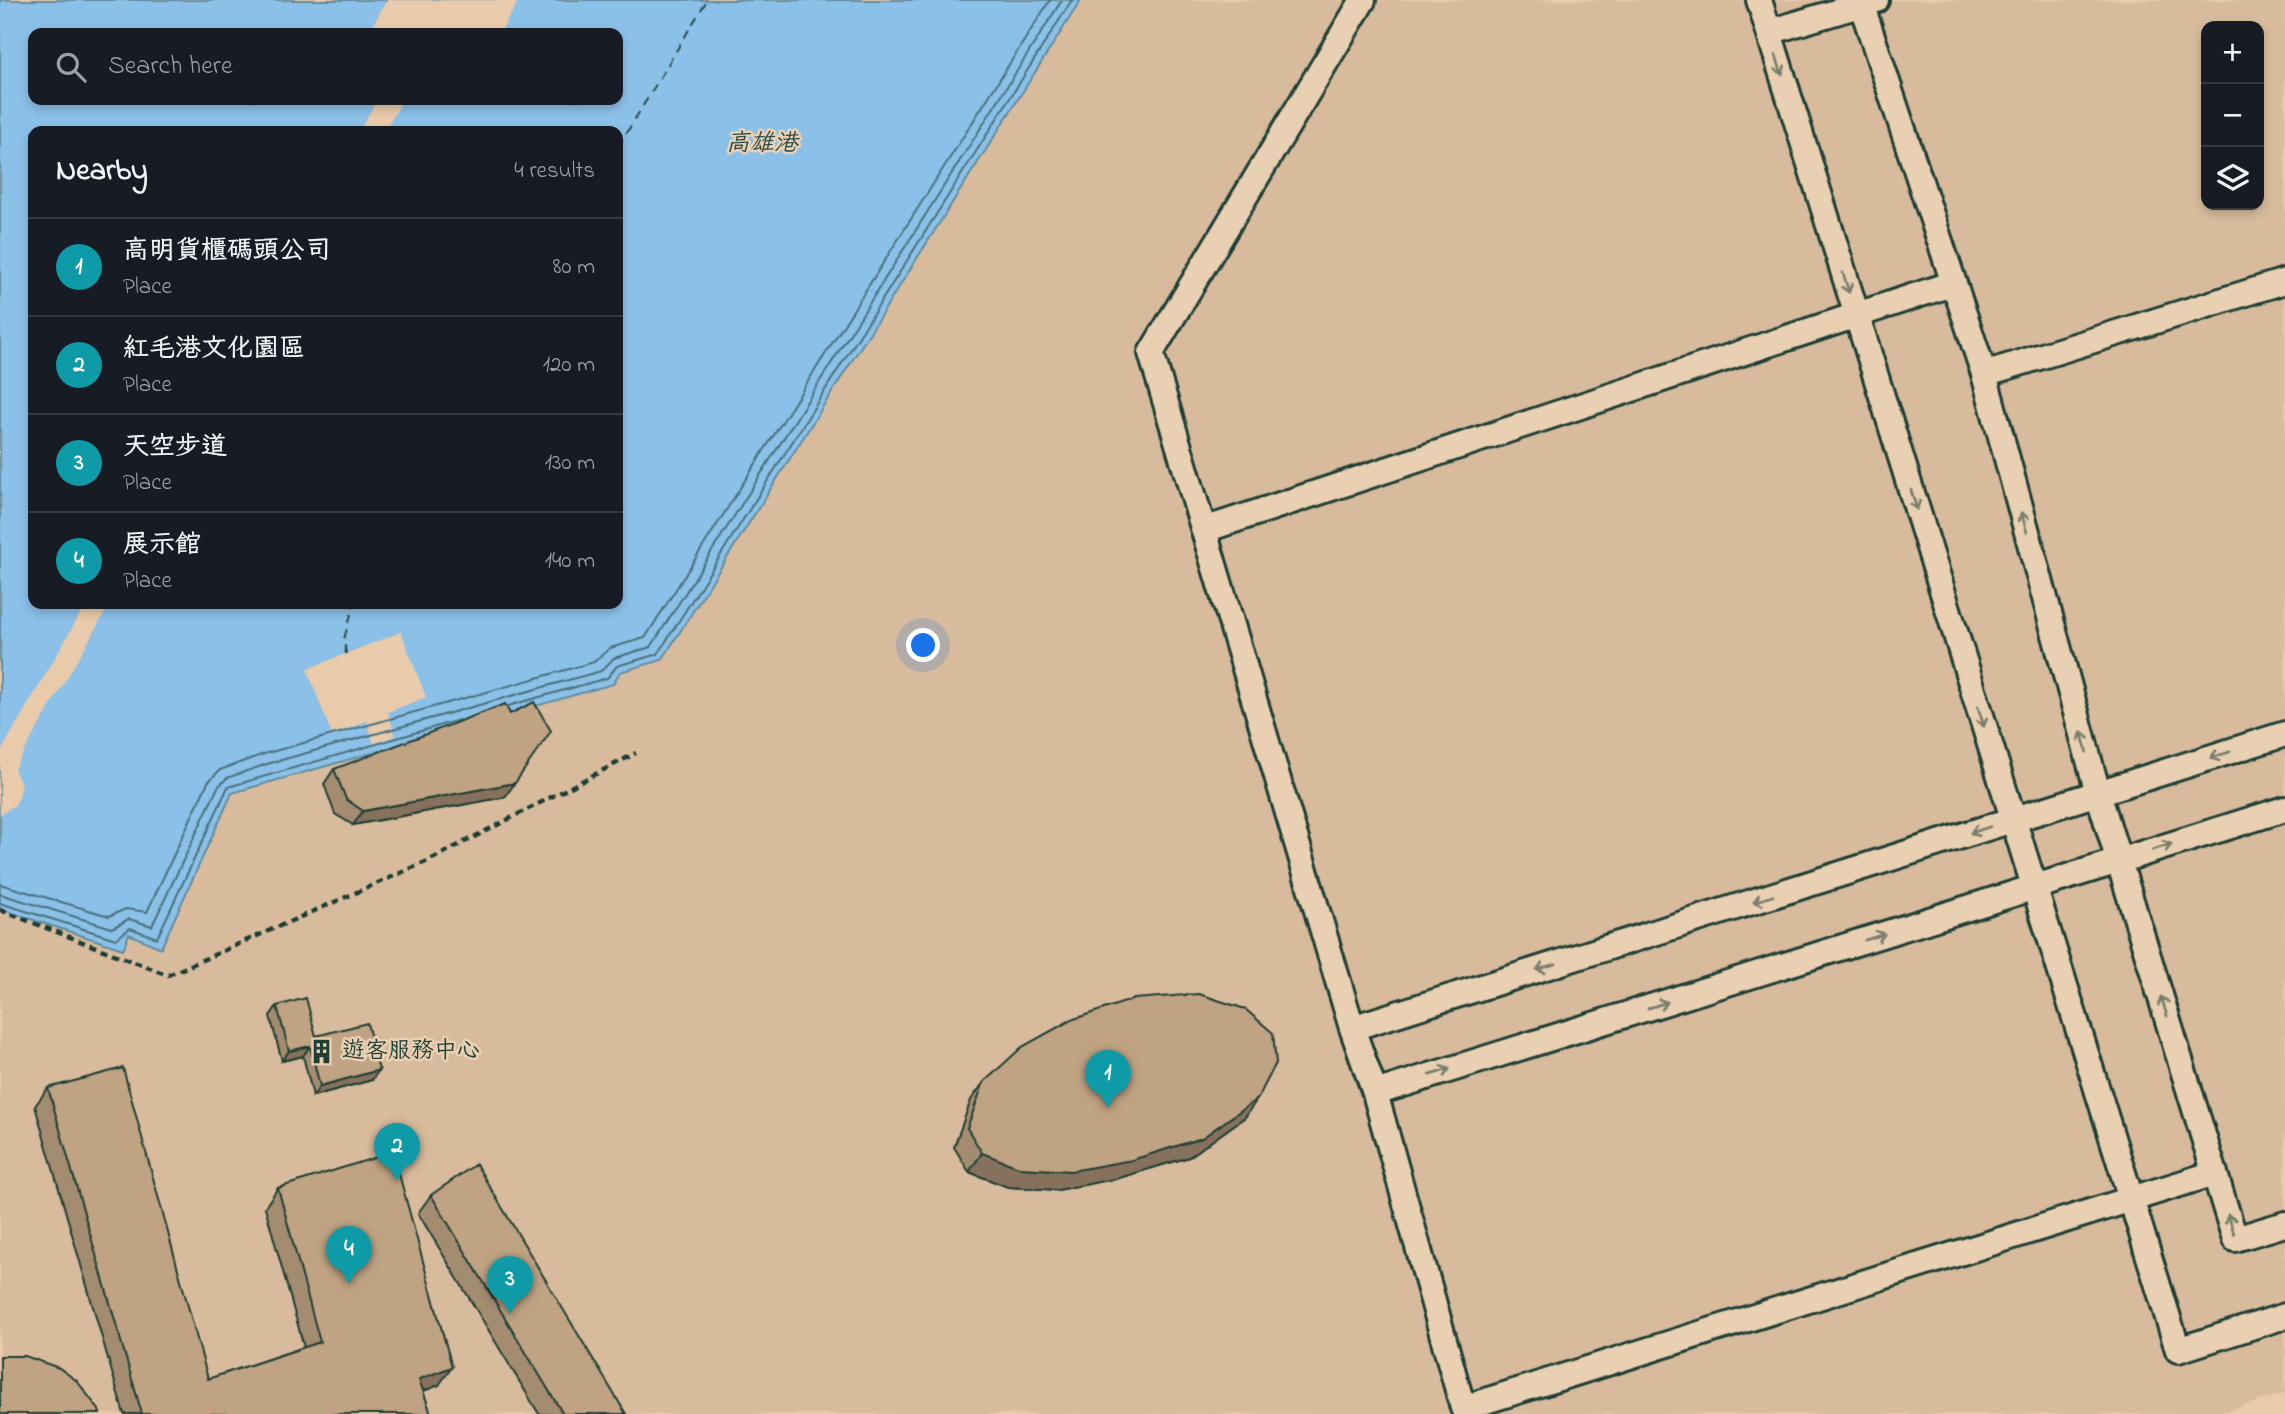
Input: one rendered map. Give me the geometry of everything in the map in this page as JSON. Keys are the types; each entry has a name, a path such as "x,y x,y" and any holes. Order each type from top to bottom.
{"lane":[{"path":"1363,0 1151,353 1352,1028 1375,1093 1463,1408 2215,1173"},
{"path":"1759,0 2178,1350 2285,1316"},
{"path":"1769,32 1866,2 1984,374 2098,793 2235,1239 2285,1224"},
{"path":"1984,374 2285,281"},
{"path":"1204,530 1954,283"},
{"path":"1352,1028 2285,734"},
{"path":"1375,1093 2285,808"}],"path":[{"path":"0,910 168,975 428,861 635,752"}],"shaded area":[{"path":"1081,0 2285,0 2285,1393 2217,1414 0,1414 0,877 161,948 232,793 395,736 662,660"}],"water":[{"name":"高雄港","path":"0,0 1081,0 662,660 620,672 613,684 232,793 161,948 129,934 123,949 0,909"}],"pier":[{"path":"387,0 519,0 503,28 371,28"},
{"path":"374,105 400,105 387,126 362,126"},
{"path":"83,609 107,609 14,769 21,784 20,795 15,805 0,815 0,753"},
{"path":"401,632 426,697 388,712 395,736 374,744 367,721 332,735 307,669"}],"building":[{"path":"534,702 551,731 515,783 363,811 346,799 334,769 505,704 510,714"},
{"path":"1199,994 1245,1009 1273,1033 1276,1063 1258,1098 1202,1138 1132,1160 1071,1171 1021,1168 982,1153 967,1128 984,1082 1022,1047 1071,1020 1134,999"},
{"name":"遊客服務中心","path":"306,998 316,1036 367,1023 379,1070 320,1086 310,1046 289,1051 277,1006"},
{"path":"123,1068 208,1379 320,1342 278,1188 393,1152 452,1367 419,1379 431,1414 142,1414 48,1088"},
{"path":"476,1164 626,1414 563,1414 431,1195"},
{"path":"0,1356 25,1356 59,1368 77,1381 100,1414 0,1414"}],"ferry route":[{"path":"623,139 707,0"},
{"path":"346,654 344,639 353,609"}],"place":[{"name":"遊客服務中心","path":"322,1051"},
{"name":"高明貨櫃碼頭公司","path":"1108,1108"},
{"name":"紅毛港文化園區","path":"397,1181"},
{"name":"展示館","path":"349,1284"},
{"name":"天空步道","path":"510,1314"}]}
